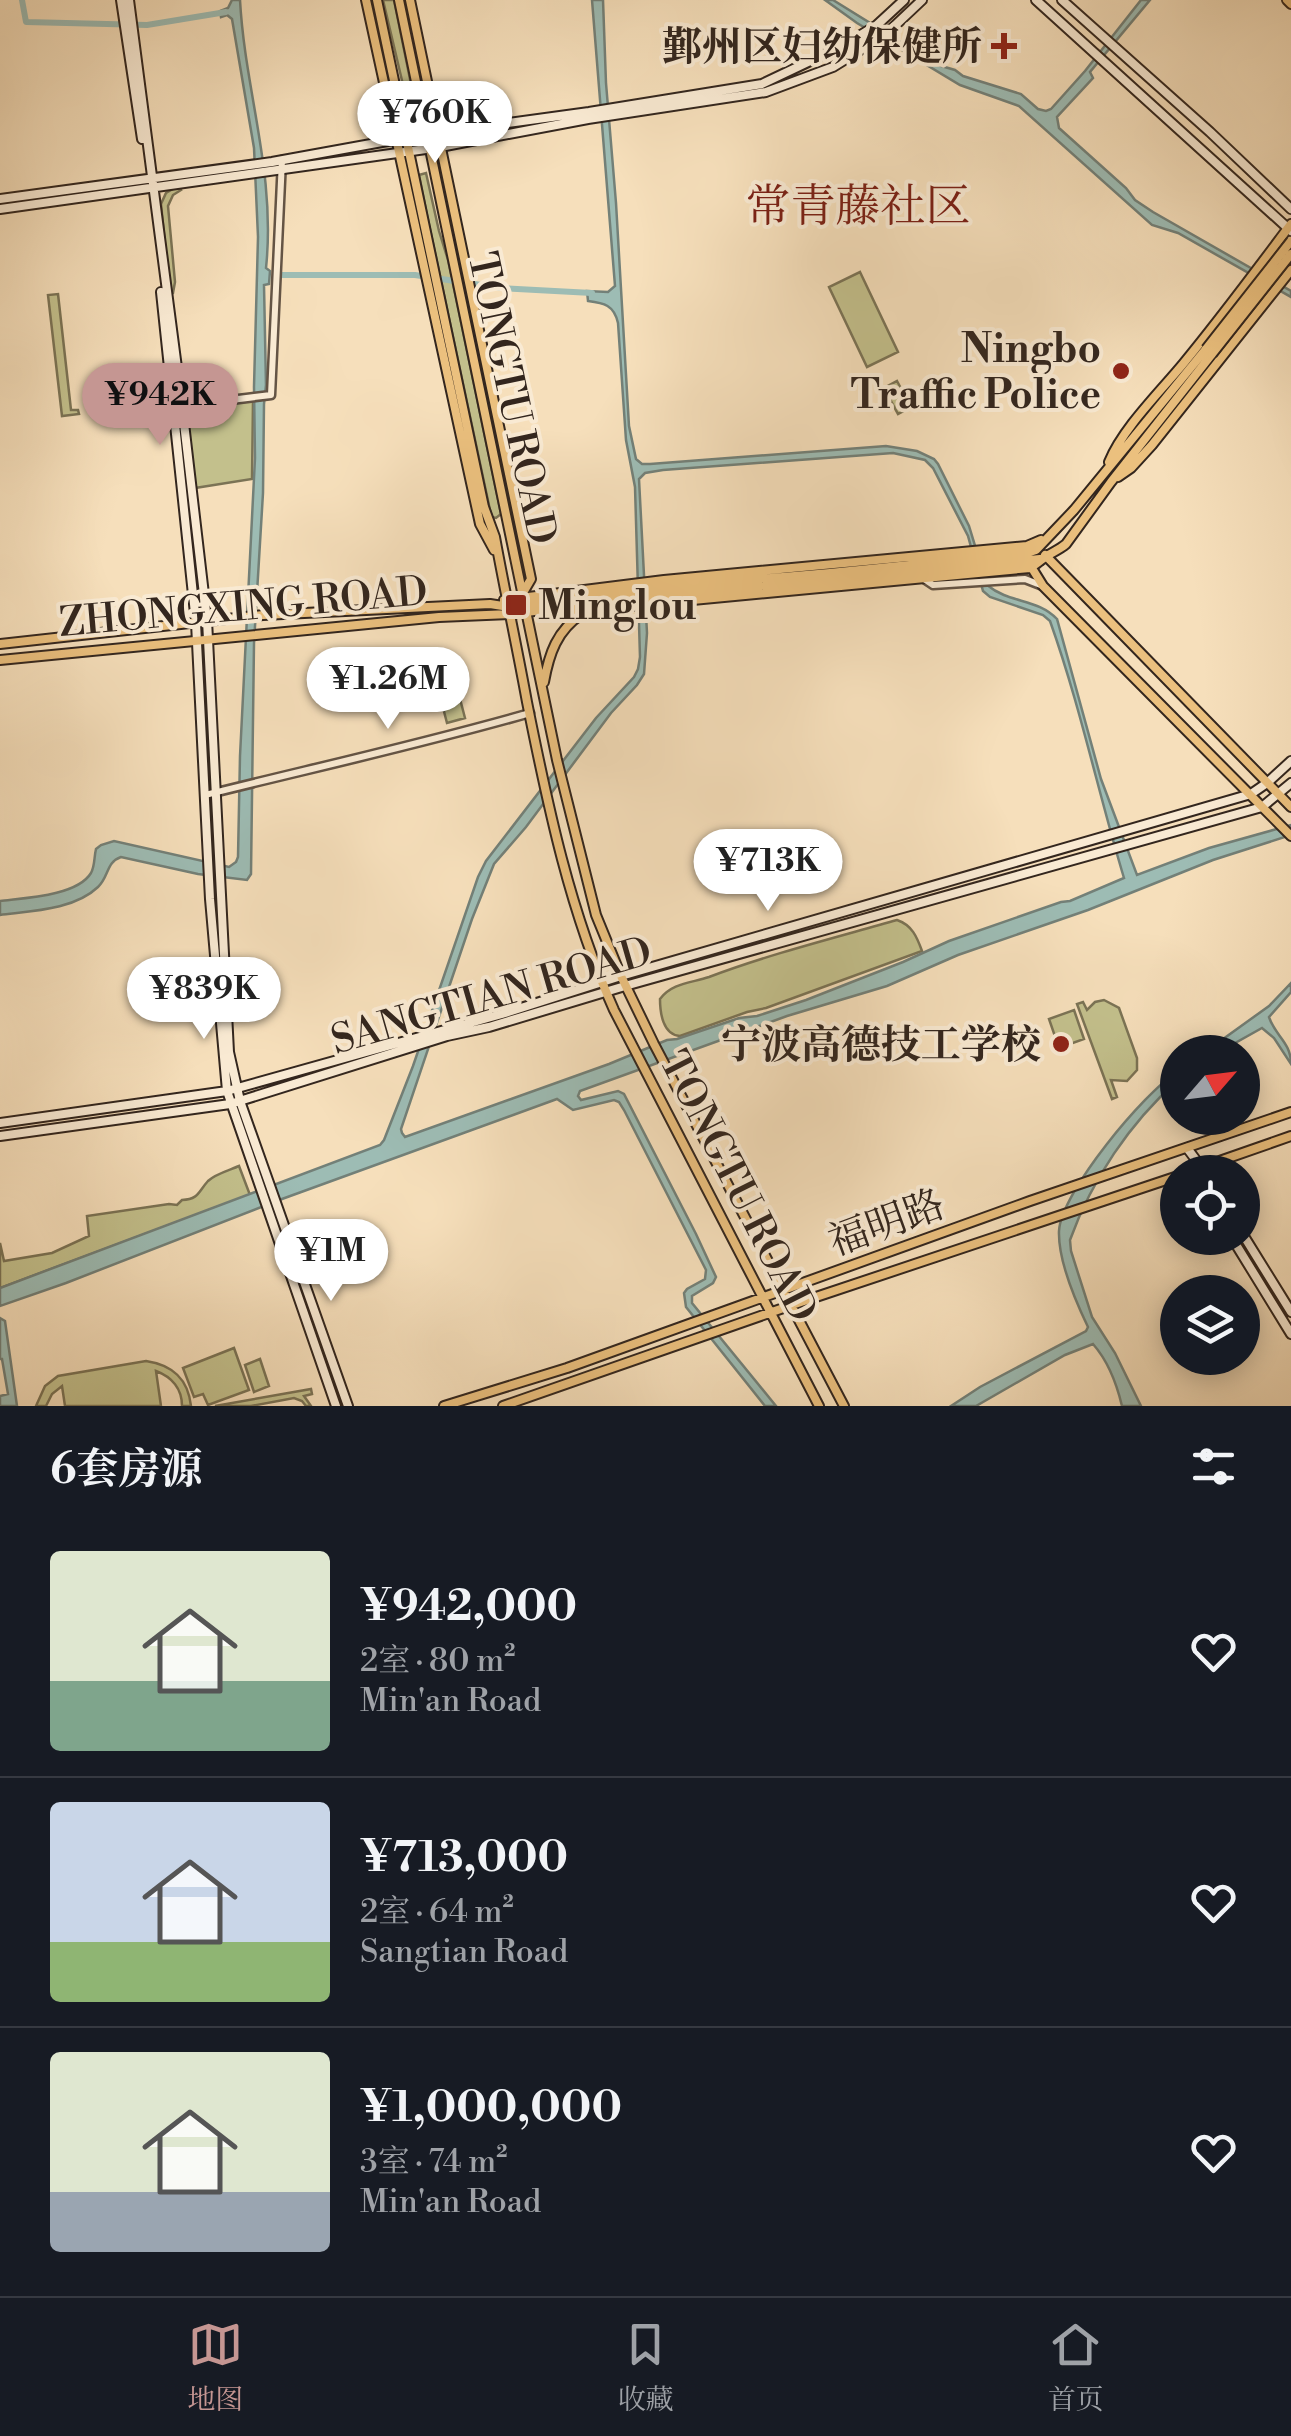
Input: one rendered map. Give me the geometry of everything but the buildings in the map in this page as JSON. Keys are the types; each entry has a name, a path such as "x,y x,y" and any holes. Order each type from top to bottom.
{"main road":[{"path":"125,0 182,406 207,622 229,1052 265,1185 348,1406"},
{"path":"366,0 401,138"},
{"name":"TONGTU ROAD","path":"377,0 427,262 441,300 484,507 495,536 564,868 606,992 818,1406"},
{"name":"TONGTU ROAD","path":"399,0 557,760 596,915 620,976 665,1066 844,1406"},
{"path":"410,0 531,579 526,604"},
{"path":"0,209 249,169 440,147 762,84 877,25 904,0"},
{"path":"626,110 766,92 833,67 883,36 922,0"},
{"path":"664,591 924,579 1034,556 1066,544 1107,478 1113,451 1290,228 1036,0"},
{"path":"1062,0 1291,208"},
{"path":"278,166 438,132 589,116"},
{"path":"0,199 151,184"},
{"path":"151,184 196,623 208,858 226,1091 265,1185"},
{"path":"1209,351 1291,241"},
{"path":"1034,556 1107,478 1291,254"},
{"path":"427,262 429,290 480,524 500,562"},
{"path":"1107,478 1131,468 1152,445 1291,270"},
{"path":"1034,556 1044,586 1291,836"},
{"path":"1034,556 1058,569 1291,807"},
{"name":"ZHONGXING ROAD","path":"0,660 492,615 526,604 830,574 985,565 1034,556"},
{"name":"ZHONGXING ROAD","path":"0,644 263,615 490,604 509,610 526,604 664,591"},
{"name":"ZHONGXING ROAD","path":"526,604 588,611 616,597"},
{"path":"543,691 556,640 568,623 588,611"},
{"name":"SANGTIAN ROAD","path":"0,1136 230,1104 620,976 1251,794 1291,761"},
{"name":"SANGTIAN ROAD","path":"446,1033 489,1028 1262,807 1291,783"},
{"name":"SANGTIAN ROAD","path":"0,1123 226,1091 415,1043"},
{"name":"福明路","path":"444,1406 567,1368 1021,1204 1291,1112"},
{"path":"1239,1155 1291,1136"},
{"path":"1187,1148 1190,1155"},
{"name":"福明路","path":"502,1406 1160,1182"},
{"path":"276,1216 336,1406"},
{"path":"1242,1255 1291,1334"},
{"path":"1256,1255 1291,1312"}],"street":[{"path":"182,406 270,395 278,166"},
{"path":"985,565 1044,586"},
{"path":"205,796 530,713"}],"shaded area":[{"path":"383,0 394,0 415,104 408,106"},
{"path":"426,173 501,514 496,518 490,510 427,215 419,175"},
{"path":"178,186 181,190 173,195 168,206 175,282 170,294 161,204 166,193"},
{"path":"860,272 898,352 867,367 829,287"},
{"path":"58,294 71,410 78,410 79,414 62,416 48,295"},
{"path":"897,381 911,407 898,414 884,388"},
{"path":"253,401 252,479 195,488 186,409"},
{"path":"459,695 465,718 447,723 441,700"},
{"path":"897,920 910,928 922,951 680,1036 670,1032 664,1022 660,999 676,987"},
{"path":"1104,1000 1119,1008 1137,1058 1137,1070 1127,1081 1111,1080 1117,1097 1112,1099 1077,1004 1083,1002 1087,1010"},
{"path":"1074,1010 1084,1039 1059,1048 1049,1019"},
{"path":"239,1166 250,1195 0,1288 0,1243 4,1261 52,1253 89,1236 87,1216 177,1205 195,1196 215,1176"},
{"path":"234,1348 249,1390 208,1405 203,1394 194,1397 183,1368"},
{"path":"260,1359 269,1386 254,1392 245,1365"},
{"path":"146,1361 178,1375 187,1388 191,1406 182,1406 175,1384 156,1371 161,1406 65,1406 62,1386 46,1406 36,1406 45,1386 58,1376"},
{"path":"311,1389 312,1394 304,1396 311,1406 294,1398 251,1406 215,1406"}],"water":[{"path":"232,0 240,0 267,199 266,268 270,271 269,284 264,285 266,385 254,643 251,874 247,880 198,874 121,857 113,862 98,887 77,901 0,915 0,901 62,891 84,881 92,870 96,849 114,841 229,867 238,857 255,458 258,237 254,148 232,19 227,15 221,17 220,11 228,8"},
{"path":"592,0 603,0 629,426 636,459 650,464 886,446 917,451 934,459 969,526 987,585 1057,619 1101,779 1137,875 1209,848 1291,825 1291,835 958,955 887,986 787,1016 580,1091 581,1100 618,1091 624,1094 716,1277 692,1296 692,1303 776,1406 765,1406 686,1307 684,1293 705,1279 706,1270 624,1110 614,1100 573,1110 557,1099 0,1306 0,1288 380,1145 384,1140 486,861 638,669 635,487 626,440 618,323 608,306 588,301 587,291 608,292 615,286","holes":["893,453 925,460 933,468 968,536 983,591 1050,621 1124,878 1070,901 949,941 806,1000 667,1040 405,1137 401,1129 494,864 644,674 647,633 639,479 645,473 663,470"]},
{"path":"825,0 833,0 938,65 1021,94 1046,111 1085,71 1141,0 1150,0 1090,72 1093,78 1057,117 1059,128 1135,200 1291,291 1291,297 1178,233 1152,225 1019,106 960,85"},
{"path":"1291,983 1291,992 1269,1017 1288,1050 1291,1064 1274,1038 1262,1028 1249,1035 1229,1035 1269,1006"},
{"path":"1160,1086 1160,1097 1114,1153 1089,1195 1070,1240 1092,1317 1141,1406 1122,1406 1111,1374 1093,1344 1065,1355 976,1406 951,1406 1086,1331 1088,1327 1061,1255 1059,1231 1063,1214 1106,1145"},
{"path":"0,1318 5,1321 17,1406 0,1406 0,1396 8,1394 0,1359"}],"waterway":[{"path":"22,0 26,22 147,25 226,12"},
{"path":"275,275 415,275 501,288 592,293"}],"place":[{"name":"鄞州区妇幼保健所","path":"1004,46"},
{"name":"Ningbo Traffic Police","path":"1121,371"},
{"name":"Minglou","path":"516,605"},
{"name":"宁波高德技工学校","path":"1061,1044"}],"district":[{"name":"常青藤社区","path":"858,205"}]}
